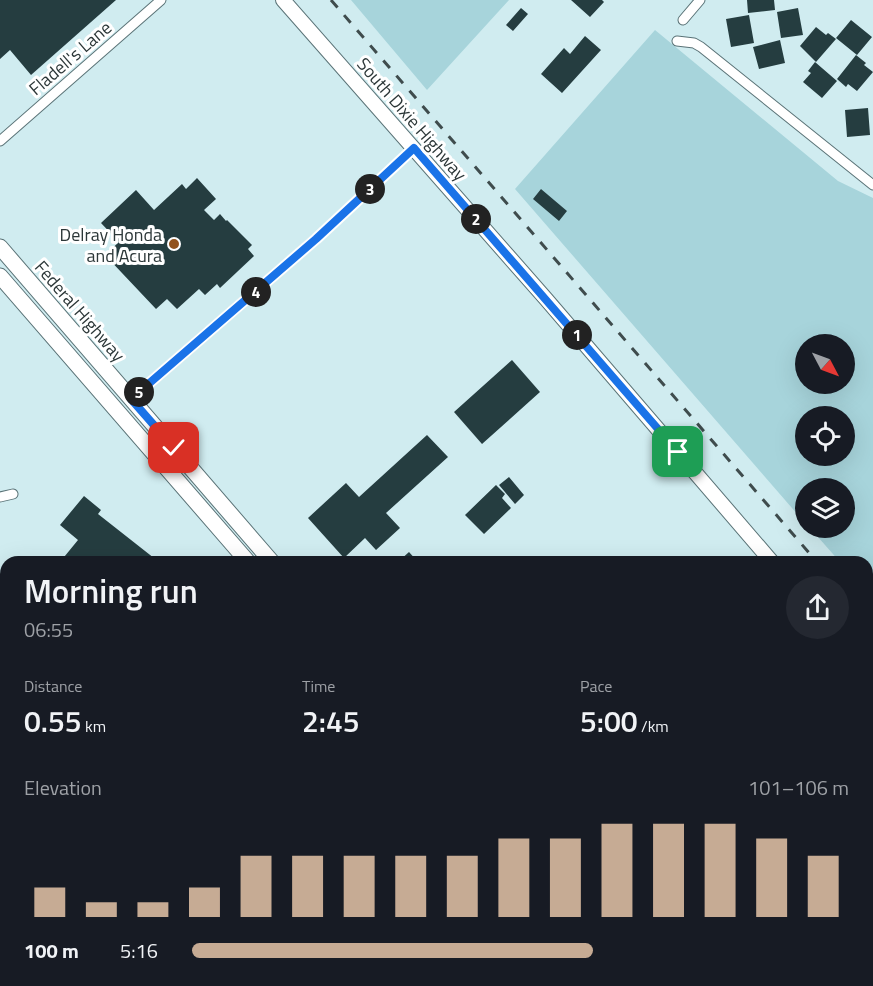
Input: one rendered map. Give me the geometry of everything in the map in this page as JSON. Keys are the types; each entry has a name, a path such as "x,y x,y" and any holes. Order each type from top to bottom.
{"main road":[{"name":"Federal Highway","path":"0,247 267,556"},
{"name":"Federal Highway","path":"0,276 243,556"}],"street":[{"name":"Fladell's Lane","path":"0,141 161,0"},
{"name":"South Dixie Highway","path":"283,0 546,299 767,556"},
{"path":"683,20 700,0"},
{"path":"677,41 694,43 701,47 873,185"},
{"path":"131,399 316,239 414,148"},
{"path":"0,497 13,494"}],"shaded area":[{"path":"351,0 509,0 427,90"},
{"path":"655,30 838,181 873,198 873,556 835,556 819,538 855,538 855,478 795,478 795,511 515,189"}],"building":[{"path":"0,0 116,0 31,75 10,50 0,59"},
{"path":"571,0 602,0 604,2 590,17"},
{"path":"747,0 774,0 775,10 748,13"},
{"path":"521,8 528,14 513,31 506,25"},
{"path":"798,8 803,35 781,38 777,12"},
{"path":"749,15 754,43 731,47 726,19"},
{"path":"851,20 872,37 857,55 836,38"},
{"path":"816,27 836,39 816,62 800,46"},
{"path":"585,36 601,50 562,93 541,74 564,48 570,54"},
{"path":"780,40 785,63 759,69 753,47"},
{"path":"856,55 873,72 857,91 848,84 846,87 837,79"},
{"path":"815,62 837,81 822,98 803,82 811,73 808,71"},
{"path":"868,108 870,135 847,137 845,110"},
{"path":"197,178 216,199 204,210 214,220 220,214 227,220 252,245 248,249 254,256 220,288 217,284 205,295 199,289 177,309 167,299 156,309 105,255 119,242 101,223 136,190 154,210 182,184 186,189"},
{"path":"541,189 567,211 559,221 533,199"},
{"path":"512,360 540,392 482,444 454,412"},
{"path":"427,435 448,457 386,513 400,528 376,550 365,538 346,556 342,556 308,518 346,483 359,497"},
{"path":"509,477 524,495 515,504 499,485"},
{"path":"496,485 505,494 502,498 511,508 484,534 465,515"},
{"path":"84,496 101,510 98,514 151,556 65,556 78,540 60,525"}],"railway":[{"path":"331,0 812,556"}],"place":[{"name":"Delray Honda and Acura","path":"174,244"}],"route":[{"path":"174,448 131,399 316,239 414,148 678,452"}]}
